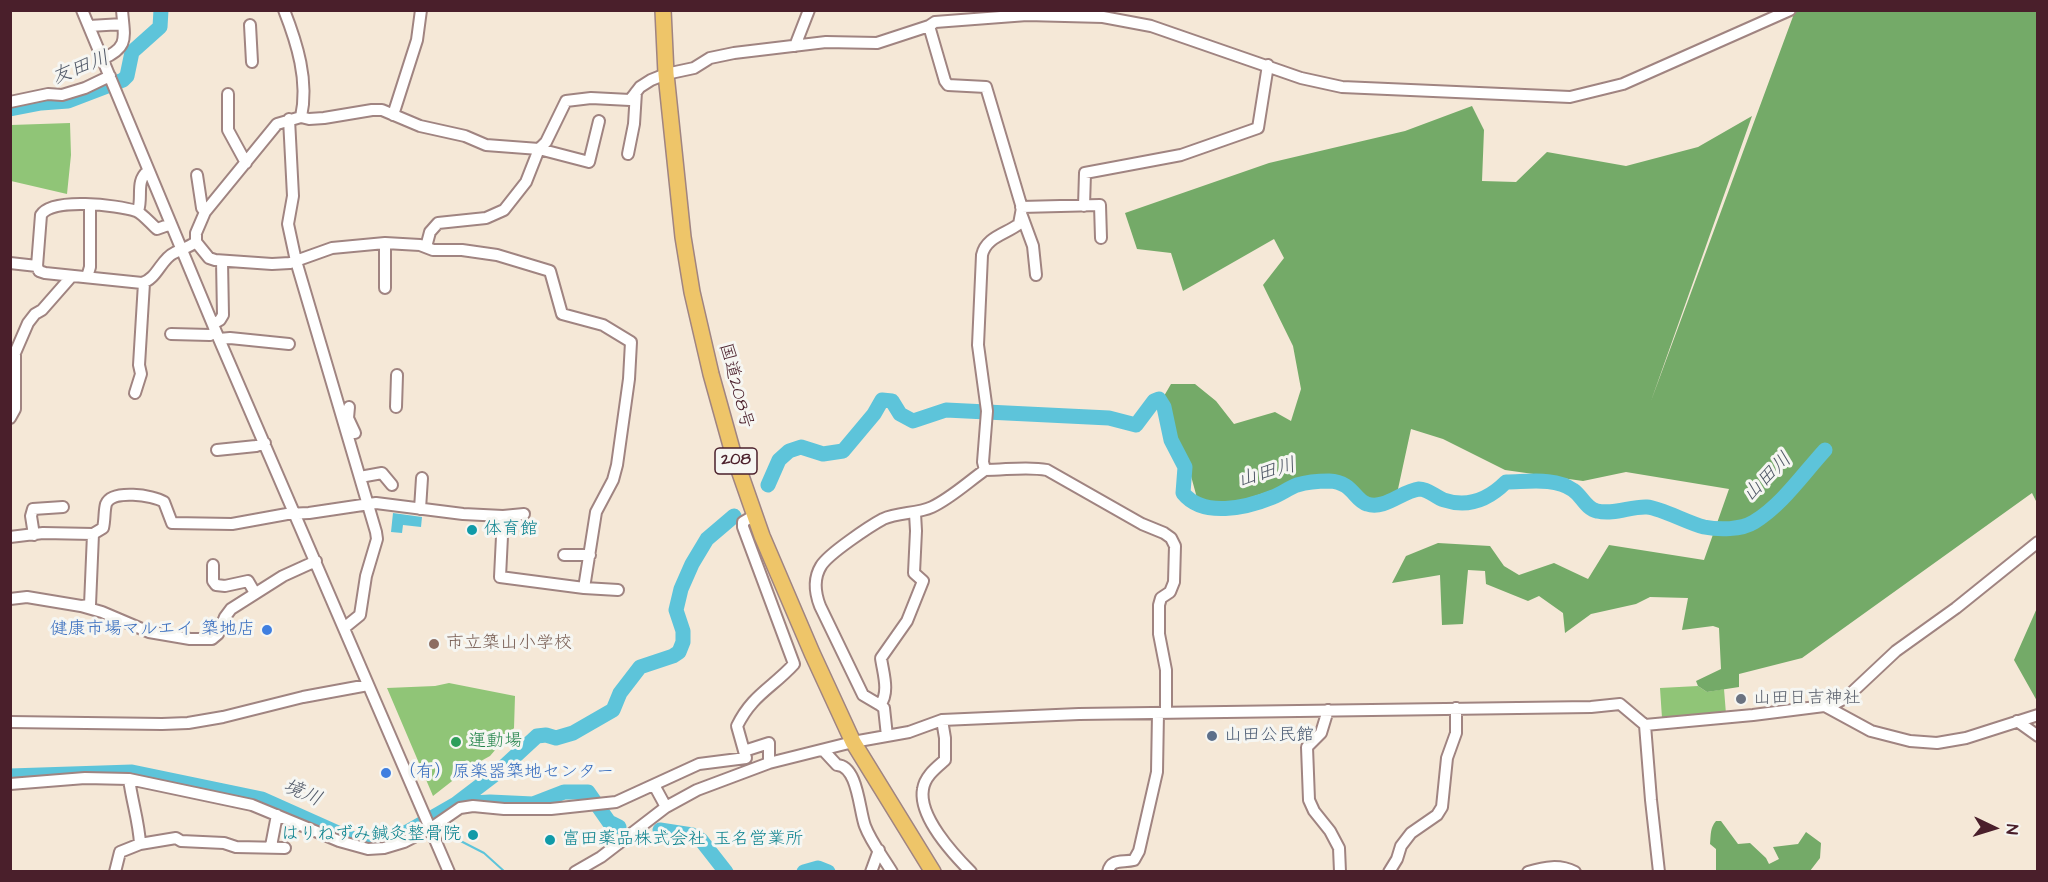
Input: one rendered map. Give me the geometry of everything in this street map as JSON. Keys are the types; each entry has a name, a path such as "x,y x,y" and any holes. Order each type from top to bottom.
{"highway":[{"name":"国道208号","path":"663,10 666,74 683,237 692,292 733,453 755,515 812,653 853,742 933,872"}],"street":[{"path":"82,10 216,332 449,872"},
{"path":"102,59 122,47 122,10"},
{"path":"284,10 298,50 303,77 301,117"},
{"path":"393,115 417,40 422,10"},
{"path":"795,46 809,10"},
{"path":"426,247 430,232 438,224 486,218 504,210 526,182 539,149 546,142 566,101 591,98 630,100 651,80 693,68 710,58 734,53 835,42 877,43 932,19 1027,15 1103,17 1151,26 1301,78 1342,87 1570,97 1623,84 1790,10"},
{"path":"932,19 945,81 948,85 986,87 1033,246 1036,275"},
{"path":"88,26 123,24"},
{"path":"250,25 252,62"},
{"path":"1084,206 1085,173 1181,155 1258,128 1268,66"},
{"path":"10,102 48,94 62,95 85,88 109,75"},
{"path":"628,154 634,124 636,92"},
{"path":"228,94 229,132 246,163"},
{"path":"584,588 596,512 613,480 617,465 629,379 631,342 603,325 562,314 550,271 497,255 462,250 433,250 426,247 385,243 332,248 296,261 272,264 222,261 209,258 196,242 196,233 205,212 277,124 289,119 324,118 382,110 420,126 465,136 493,147 539,149 589,162 599,121"},
{"path":"289,119 292,196 288,224 296,261 377,539 366,576 360,615 344,628"},
{"path":"138,211 141,176 148,171"},
{"path":"197,175 202,208 205,212"},
{"path":"171,224 157,229 138,211 90,205 67,204 43,211 40,215 39,271 71,277 144,283 155,274 172,253 182,251 196,242"},
{"path":"87,277 90,267 90,205"},
{"path":"1022,211 1100,205 1101,238"},
{"path":"985,470 983,462 987,414 978,345 982,255 984,246 990,240 1019,224 1022,211"},
{"path":"385,243 385,288"},
{"path":"171,334 210,335 216,332 223,315 222,261"},
{"path":"10,262 38,266"},
{"path":"10,418 15,409 15,353 28,323 71,277"},
{"path":"135,393 141,374 139,365 144,283"},
{"path":"216,332 230,338 289,344"},
{"path":"396,407 397,375"},
{"path":"349,407 348,418 355,433"},
{"path":"218,450 265,443"},
{"path":"887,736 884,708 862,695 814,592 820,567 829,557 860,534 885,518 915,513 933,507 985,470 1013,471 1032,467 1047,470 1142,524 1164,533 1175,546 1174,582 1170,592 1161,598 1159,604 1159,633 1166,670 1157,772 1139,851 1134,860 1113,862 1108,872"},
{"path":"360,477 382,473 392,485"},
{"path":"420,509 422,478"},
{"path":"10,537 93,534 103,528 106,504 115,495 160,499 164,502 172,522 232,524 368,503 503,516 524,514"},
{"path":"34,535 31,516 33,509 63,507"},
{"path":"880,705 885,699 881,658 907,621 923,581 914,573 915,513"},
{"path":"10,784 85,778 129,779 252,805 339,841 368,849 394,846 428,822 460,808 473,806 504,809 551,809 616,802 699,764 747,758 737,726 754,699 781,678 794,664 743,527 743,522 755,515"},
{"path":"503,516 500,577 618,590"},
{"path":"81,606 90,605 93,534"},
{"path":"1645,725 1832,705 1847,697 1896,651 1956,608 2037,542"},
{"path":"564,555 590,555"},
{"path":"10,599 27,597 81,606 150,632 190,639 212,639 218,634 231,609 283,576 316,561"},
{"path":"213,565 213,581 216,585 225,586 249,581 255,593"},
{"path":"10,722 162,729 368,685"},
{"path":"574,872 602,857 666,807 697,790 769,763 853,742 909,732 942,720 1079,714 1591,707 1620,704 1645,725 1659,872"},
{"path":"1825,706 1871,731 1910,741 1937,743 1966,738 2037,715"},
{"path":"1389,872 1397,859 1401,846 1411,833 1437,815 1442,807 1447,758 1456,733 1456,708"},
{"path":"1328,710 1321,733 1307,747 1309,800 1340,848 1340,872"},
{"path":"942,720 945,760 930,774 923,789 924,801 937,834 971,872"},
{"path":"2017,721 2037,736"},
{"path":"744,751 768,743 769,763"},
{"path":"824,751 837,765 844,765 849,769 865,826 892,872"},
{"path":"129,779 131,799 139,821 140,844"},
{"path":"654,785 666,807"},
{"path":"271,846 277,815"},
{"path":"115,872 120,852 140,844 176,838 181,841 224,843 236,847 285,848"},
{"path":"871,872 879,850"},
{"path":"1528,872 1548,866 1566,867 1575,872"}],"green space":[{"path":"1795,11 2037,11 2037,503 2032,493 1802,658 1739,674 1739,687 1707,692 1698,686 1696,681 1721,669 1719,628 1713,626 1682,630 1688,598 1650,597 1636,604 1591,614 1565,633 1563,613 1539,596 1528,601 1486,584 1485,571 1468,570 1463,624 1442,625 1440,575 1392,583 1406,556 1438,543 1490,546 1504,566 1519,575 1554,563 1588,579 1609,545 1704,560 1729,489 1626,472 1583,481 1505,470 1443,439 1411,429 1398,489 1391,496 1369,505 1346,480 1314,477 1239,501 1212,503 1197,498 1164,396 1171,384 1195,384 1216,401 1234,424 1275,412 1291,421 1301,389 1293,346 1263,285 1284,258 1274,239 1183,291 1171,253 1137,249 1125,213 1269,163 1405,131 1472,106 1484,130 1482,181 1516,182 1547,152 1626,166 1698,147 1752,116 1651,401"},
{"path":"70,123 71,155 67,194 11,181 11,125"},
{"path":"2037,608 2037,701 2014,660"},
{"name":"運動場","path":"449,683 515,696 514,728 490,756 470,767 433,796 387,688 435,686"},
{"path":"1698,686 1707,692 1724,689 1726,714 1662,718 1660,688"},
{"path":"1716,821 1721,821 1738,844 1750,843 1766,858 1769,864 1779,859 1773,847 1798,844 1806,832 1821,843 1820,858 1810,871 1716,871 1716,849 1710,844 1712,829"}],"water":[{"path":"393,513 422,517 421,527 403,525 402,533 391,532"}],"waterway":[{"name":"友田川","path":"10,109 68,101 123,80 127,76 132,52 160,27 161,10"},
{"name":"山田川","path":"768,485 779,460 789,451 801,447 823,454 843,451 874,414 882,400 892,401 900,414 913,421 946,410 1109,418 1136,425 1154,401 1159,399 1164,407 1171,440 1185,467 1183,493 1202,506 1225,509 1250,505 1276,496 1297,485 1317,481 1343,484 1363,502 1374,505 1419,489 1426,490 1444,500 1470,502 1493,493 1506,482 1541,481 1566,486 1593,510 1610,512 1647,507 1704,527 1730,529 1749,525 1774,507 1825,450"},
{"name":"山田川","path":"456,804 498,772 537,736 546,735 556,738 573,733 613,710 620,693 640,667 679,652 683,642 683,631 676,610 681,589 707,539 734,516"},
{"name":"境川","path":"10,776 132,772 262,799 347,837 375,843 390,840 409,831 456,804 490,802 533,804 564,792 588,792 609,822 619,827"},
{"path":"444,827 445,833 484,853 505,872"},
{"name":"境川","path":"660,830 692,835 701,840 726,872"},
{"name":"境川","path":"804,872 818,868 828,872"}],"place":[{"name":"体育館","path":"472,530"},
{"name":"健康市場マルエイ 築地店","path":"267,630"},
{"name":"市立築山小学校","path":"434,644"},
{"name":"山田日吉神社","path":"1741,699"},
{"name":"山田公民館","path":"1212,736"},
{"name":"運動場","path":"456,742"},
{"name":"（有）原楽器築地センター","path":"386,773"},
{"name":"はりねずみ鍼灸整骨院","path":"473,835"},
{"name":"富田薬品株式会社 玉名営業所","path":"550,840"}]}
